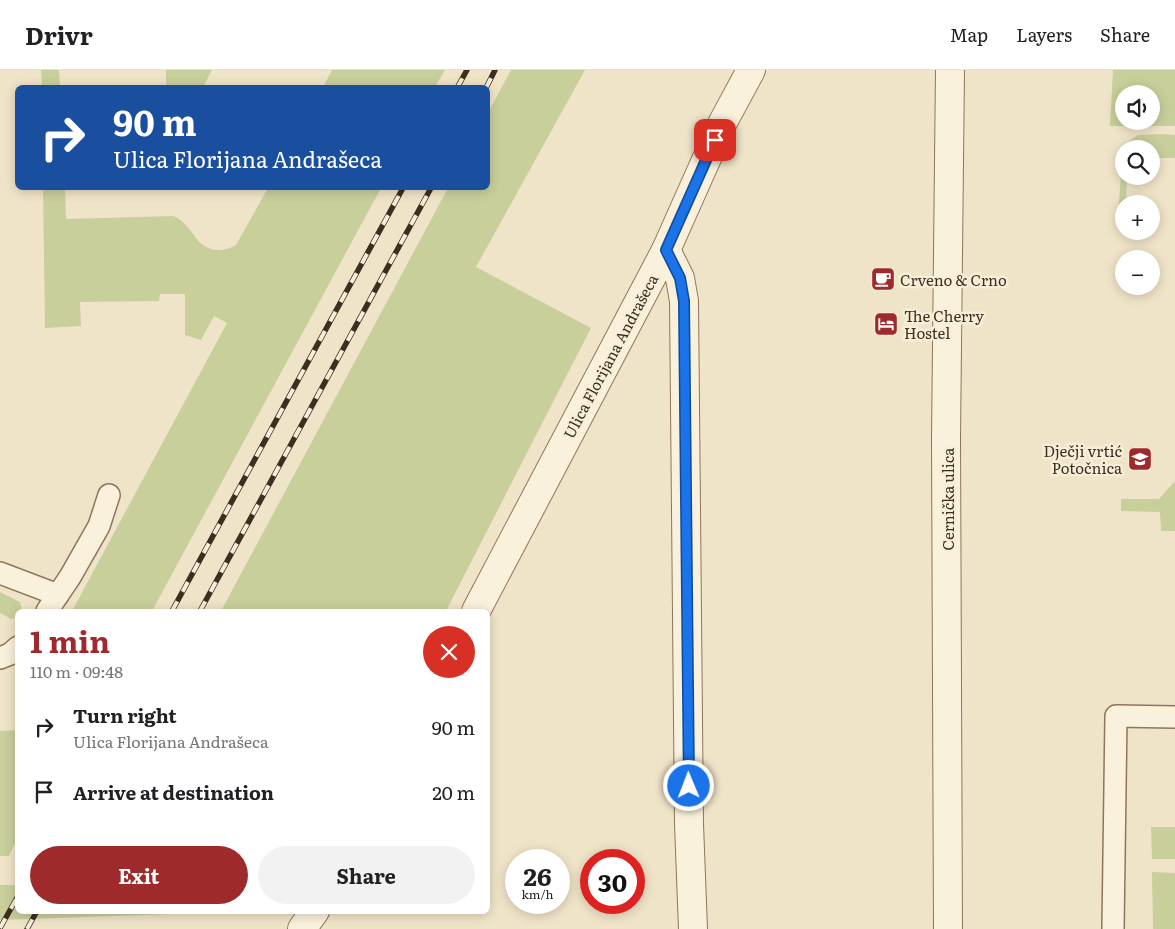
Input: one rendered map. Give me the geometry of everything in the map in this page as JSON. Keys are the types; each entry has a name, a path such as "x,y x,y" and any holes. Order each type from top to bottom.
{"street":[{"name":"Ulica Florijana Andrašeca","path":"477,609 666,250 724,122 751,70"},
{"name":"Cernička ulica","path":"948,929 946,439 950,70"},
{"path":"666,250 680,278 684,301 689,824 693,929"},
{"path":"302,929 313,914"}],"lane":[{"path":"0,573 52,603 70,577 99,526 108,495"},
{"path":"0,658 15,650"},
{"path":"1113,929 1116,716 1175,716"}],"green space":[{"path":"41,70 59,70 60,85 42,85"},
{"path":"166,70 212,70 204,85 166,85"},
{"path":"332,70 445,70 436,85 324,85"},
{"path":"511,70 585,70 476,267 591,328 447,609 222,609 447,190 490,190 490,109"},
{"path":"1113,70 1175,70 1175,126 1160,126 1160,85 1115,85 1115,126 1110,126"},
{"path":"1138,135 1175,135 1175,158 1160,158 1160,140 1130,140"},
{"path":"1120,185 1127,185 1126,195 1120,195"},
{"path":"43,190 65,190 66,219 173,216 186,225 199,242 212,249 221,250 236,245 267,190 380,190 153,609 73,609 227,323 214,316 201,340 185,335 185,294 160,294 159,301 80,302 81,326 45,328"},
{"path":"1175,481 1175,531 1161,531 1160,512 1121,511 1121,499 1159,499"},
{"path":"0,592 20,602 22,609 15,609 15,618 11,619 0,613"},
{"path":"15,730 15,843 9,856 0,856 0,731"},
{"path":"1151,827 1175,827 1175,859 1152,859"},
{"path":"1152,872 1175,873 1175,929 1153,929"},
{"path":"0,885 15,885 15,914 170,914 0,920"}],"railway":[{"path":"459,85 467,70"},
{"path":"488,85 495,70"},
{"path":"173,609 402,190"},
{"path":"201,609 430,190"},
{"path":"0,928 15,901"},
{"path":"27,929 35,914"}],"place":[{"name":"Crveno & Crno","path":"883,279"},
{"name":"The Cherry Hostel","path":"886,324"},
{"name":"Dječji vrtić Potočnica","path":"1140,459"}],"route":[{"path":"689,786 684,301 680,278 666,250 715,140"}]}
